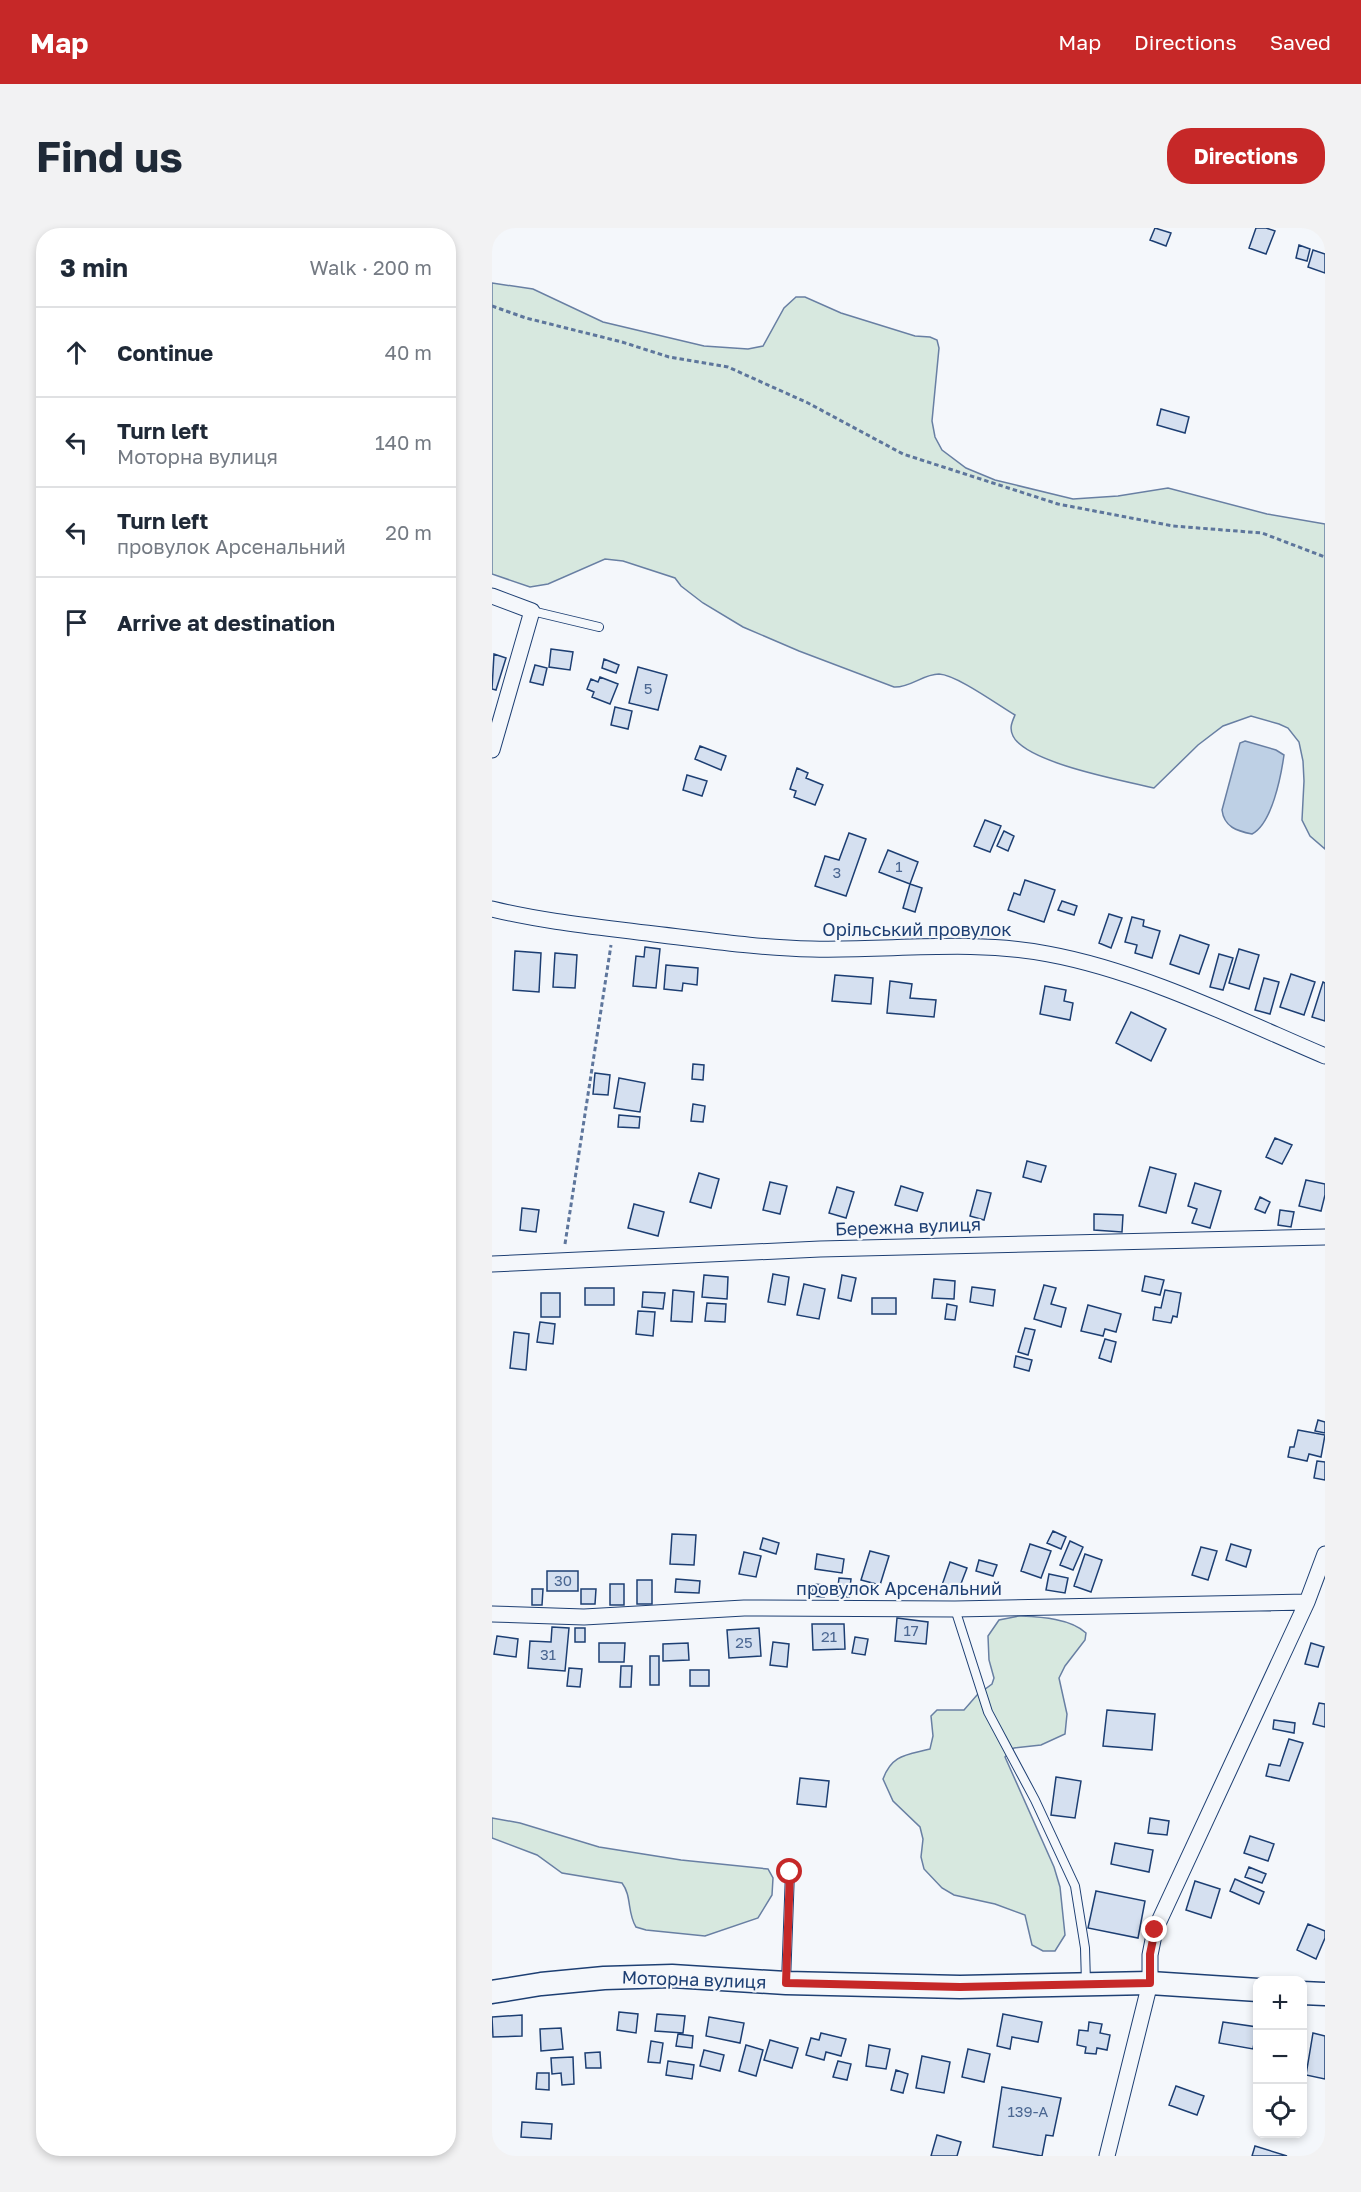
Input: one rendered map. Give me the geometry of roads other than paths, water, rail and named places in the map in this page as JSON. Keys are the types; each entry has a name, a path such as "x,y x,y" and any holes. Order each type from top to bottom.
{"street":[{"path":"492,596 531,611 492,750"},
{"name":"Орільський провулок","path":"492,909 517,915 613,929 811,949 991,948 1048,954 1114,971 1200,1003 1325,1056"},
{"name":"Бережна вулиця","path":"492,1264 820,1249 1325,1237"},
{"path":"1107,2156 1150,1983 1150,1954 1155,1930 1307,1602 1325,1554"},
{"name":"провулок Арсенальний","path":"492,1614 584,1617 744,1608 955,1609 1307,1602"},
{"name":"Моторна вулиця","path":"492,1992 541,1984 604,1978 672,1976 786,1983 960,1987 1150,1983 1253,1990"},
{"path":"1307,1993 1325,1994"}],"lane":[{"path":"531,611 599,627"},
{"path":"955,1609 988,1712 1035,1800 1075,1886 1085,1948 1086,1984"},
{"path":"786,1983 790,1872"}],"water":[{"path":"1245,741 1276,750 1284,755 1278,787 1270,810 1259,829 1252,834 1228,824 1222,810 1240,743"}]}
